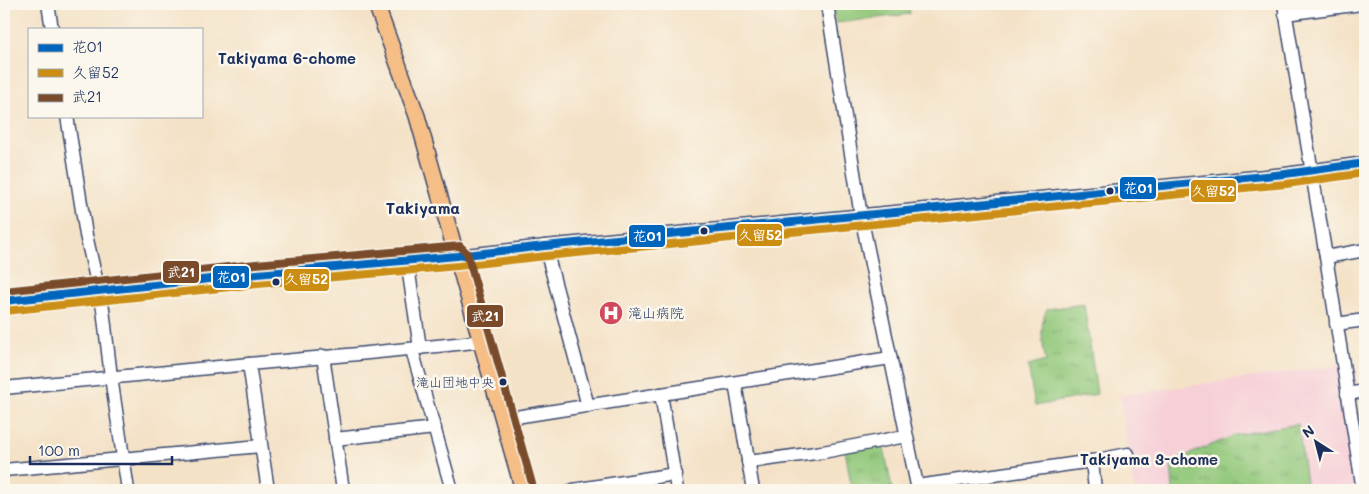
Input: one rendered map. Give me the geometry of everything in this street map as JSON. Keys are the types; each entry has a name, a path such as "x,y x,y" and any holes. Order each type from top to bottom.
{"main road":[{"path":"376,4 417,116 523,490"},
{"path":"4,300 457,256"}],"street":[{"path":"48,4 52,28"},
{"path":"827,4 861,216 917,488 1128,454"},
{"path":"1361,4 1285,9 1347,394 1362,463 1363,490"},
{"path":"67,118 86,235 99,291 128,490"},
{"path":"457,256 1311,171 1365,164"},
{"path":"545,246 588,406"},
{"path":"1326,257 1365,250"},
{"path":"407,260 416,349 452,490"},
{"path":"1336,324 1365,320"},
{"path":"4,388 482,342"},
{"path":"323,356 343,490"},
{"path":"503,419 890,358"},
{"path":"249,364 268,490"},
{"path":"735,383 753,490"},
{"path":"1347,394 1365,391"},
{"path":"661,394 677,490"},
{"path":"335,439 435,428"},
{"path":"748,462 823,452 906,436"},
{"path":"4,470 260,446"},
{"path":"1092,461 1095,490"},
{"path":"573,490 605,488 675,474"}],"shaded area":[{"path":"1343,365 1363,490 1135,490 1120,395"}],"green space":[{"path":"832,4 908,4 910,14 836,23"},
{"path":"1084,304 1097,394 1035,406 1028,366 1046,361 1042,341 1044,315 1047,309"},
{"path":"1298,424 1307,490 1173,490 1171,462 1235,435"},
{"path":"883,444 892,488 852,490 845,450"}],"transit line":[{"name":"花01","path":"4,301 257,274 1285,174 1365,163"},
{"name":"久留52","path":"5,311 258,284 1286,184 1365,173"},
{"name":"武21","path":"4,291 256,264 460,246 467,253 533,487"}],"place":[{"name":"滝山病院","path":"611,313"},
{"name":"滝山団地中央","path":"503,382"}],"district":[{"name":"Takiyama 6-chome","path":"287,59"},
{"name":"Takiyama","path":"423,208"},
{"name":"Takiyama 3-chome","path":"1149,460"}]}
